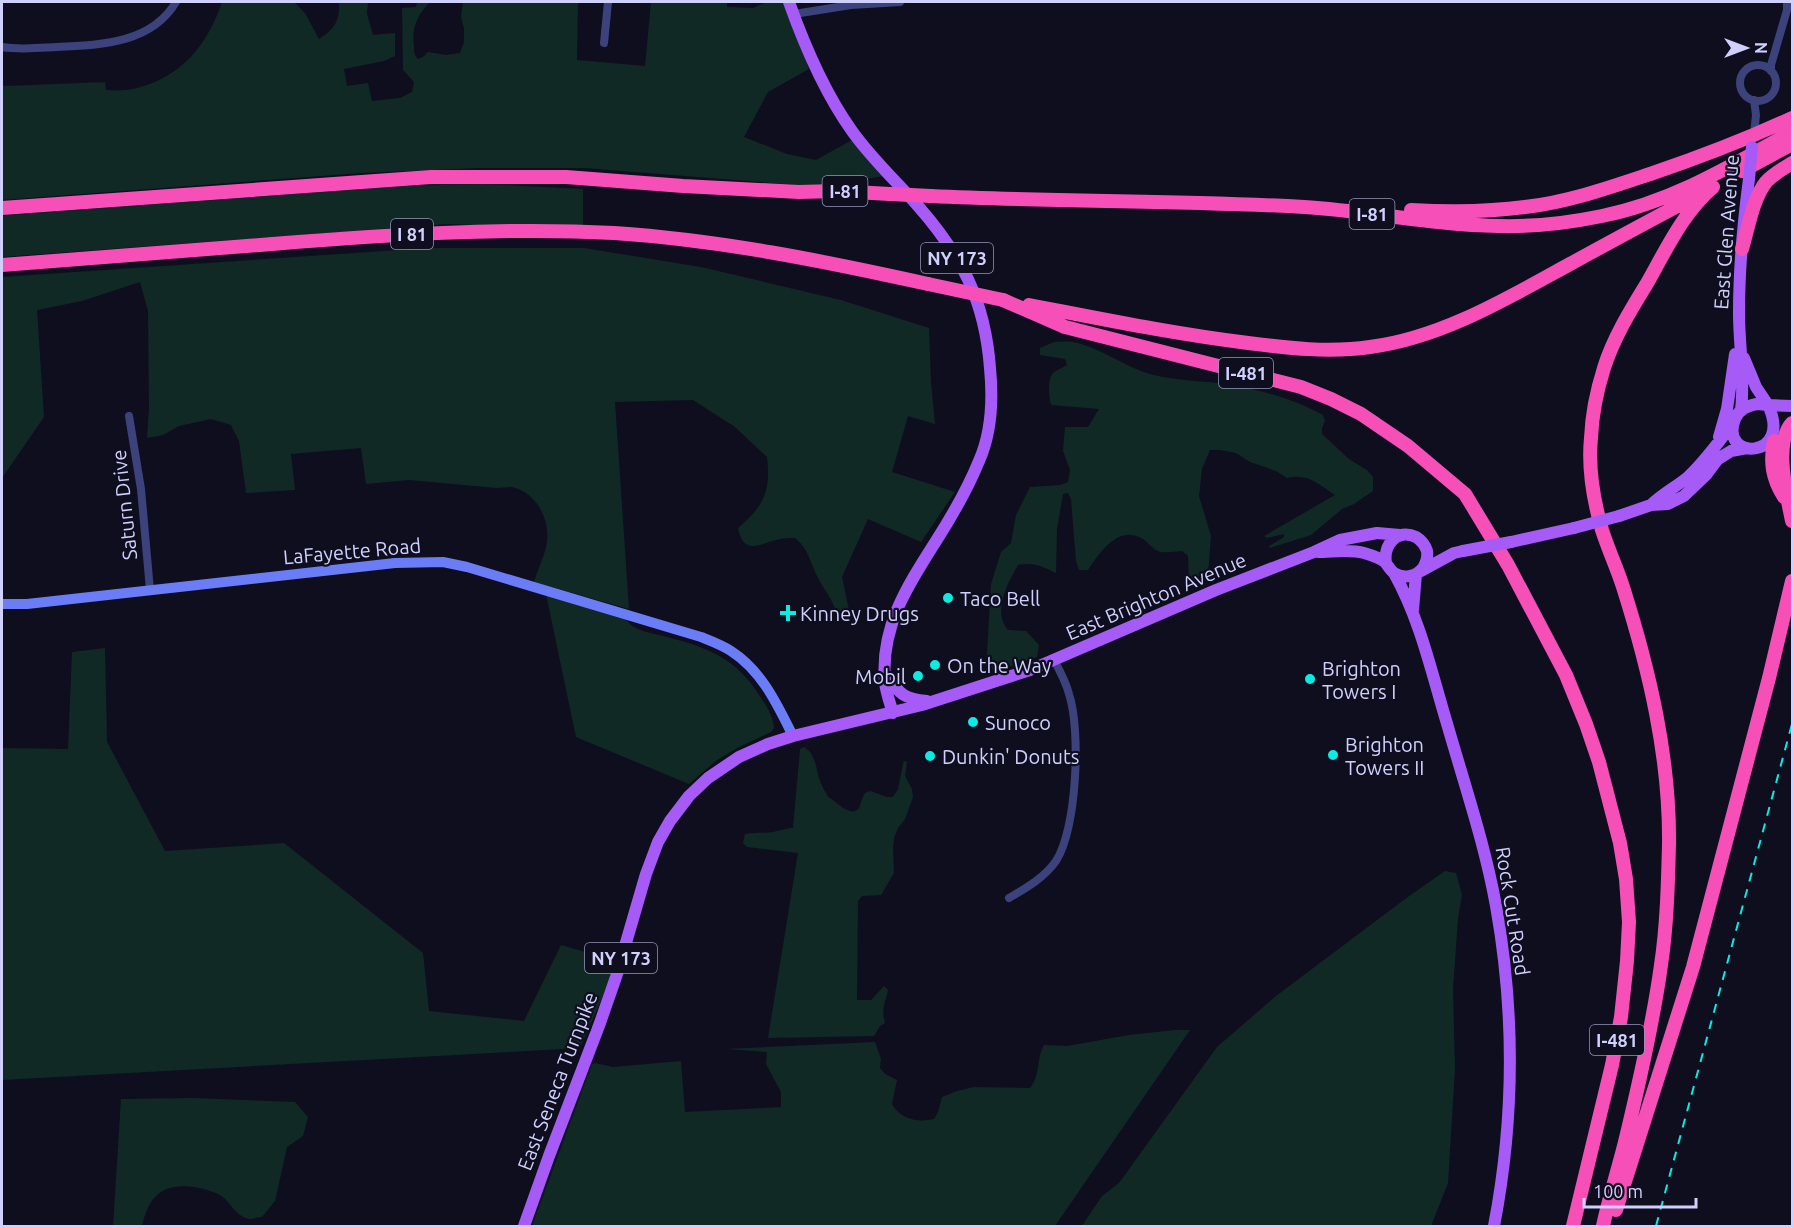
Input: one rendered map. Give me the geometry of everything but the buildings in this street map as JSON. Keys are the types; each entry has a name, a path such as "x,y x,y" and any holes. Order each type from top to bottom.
{"highway":[{"path":"1158,201 1231,197 1274,198 1432,211 1475,211 1524,207 1568,199 1753,141 1792,118"},
{"name":"I-81","path":"2,208 431,177 566,177 799,192 836,191 931,196 1158,201 1311,208 1499,226 1522,226 1575,221 1635,207 1686,189 1727,169 1792,132"},
{"path":"1603,1227 1642,1064 1661,964 1669,834 1668,796 1657,720 1640,645 1623,585 1602,530 1598,511 1590,461 1590,439 1596,402 1604,368 1620,331 1688,215 1702,196 1713,186 1792,144"},
{"path":"1742,249 1764,184 1792,163"},
{"name":"I 81","path":"2,265 438,232 615,233 740,247 822,261 1003,300 1200,337 1318,350 1369,347 1431,332 1508,299 1713,186"},
{"name":"I-481","path":"1003,300 1065,327 1301,387 1331,399 1361,414 1408,446 1465,494 1508,565 1566,675 1599,762 1620,843 1626,879 1629,922 1626,979 1617,1041 1573,1227"},
{"path":"1792,422 1787,429 1783,447 1784,471 1792,521"},
{"path":"1775,438 1771,455 1772,471 1778,488 1790,506"},
{"path":"1611,1227 1693,967 1769,678 1792,581"}],"main road":[{"name":"NY 173","path":"791,8 814,66 832,101 848,125 874,159 918,206 953,250 976,297 986,332 991,395 989,432 980,460 955,507 903,593 891,625 886,650 885,673 886,690 893,713"},
{"name":"East Glen Avenue","path":"1741,410 1743,392 1739,312 1742,249 1753,141"},
{"path":"1715,448 1727,410 1733,361 1740,335"},
{"name":"East Glen Avenue","path":"1741,351 1756,387 1768,405"},
{"path":"1651,505 1698,468 1741,410 1757,404 1792,406"},
{"path":"1768,405 1777,420 1775,438"},
{"path":"1733,423 1736,438 1747,448 1754,450 1762,449 1792,422"},
{"path":"1386,563 1386,550 1389,543 1400,535 1414,536 1425,545 1437,550 1458,552 1574,528 1651,505 1668,504 1684,496 1706,475 1718,459 1731,452 1747,448"},
{"name":"East Brighton Avenue","path":"893,713 1030,670 1216,590 1340,540 1377,533 1400,535"},
{"path":"1418,573 1425,566 1427,559 1425,545"},
{"path":"1314,552 1361,552 1376,557 1386,563 1394,573 1407,577 1458,552"},
{"name":"Rock Cut Road","path":"1394,573 1413,611 1480,834 1496,905 1509,1021 1509,1087 1506,1135 1494,1227"},
{"name":"Rock Cut Road","path":"1413,611 1418,573"},
{"path":"885,673 903,696 911,700 934,702"},
{"name":"East Seneca Turnpike","path":"524,1227 616,977 646,874 658,842 670,821 689,796 708,778 750,751 793,736 893,713"}],"street":[{"path":"2,47 15,49 119,42 135,37 156,24 176,2"},
{"path":"604,43 608,2"},
{"path":"791,8 900,2"},
{"name":"East Glen Avenue","path":"1756,116 1763,99 1772,94 1775,89 1775,77 1771,71 1771,65 1787,10 1787,2"},
{"name":"East Glen Avenue","path":"1753,141 1756,116 1754,100 1745,94 1740,83 1741,77 1746,70 1769,57 1776,48"},
{"path":"1758,65 1771,71"},
{"path":"1754,100 1763,99"},
{"name":"Saturn Drive","path":"129,416 141,489 150,590"},
{"name":"LaFayette Road","path":"2,604 27,604 395,562 443,562 467,567 692,634 730,651 763,681 793,736"},
{"path":"1009,898 1048,871 1062,851 1069,827 1075,756 1074,717 1070,695 1054,660"}],"green space":[{"path":"222,2 294,2 305,13 319,39 335,24 339,14 339,2 368,2 367,14 373,35 395,33 395,56 384,61 344,69 347,86 368,83 372,101 400,98 412,92 414,82 403,70 402,8 416,7 417,2 430,2 419,16 415,27 414,52 418,59 428,52 446,55 460,53 464,42 461,17 463,2 578,2 577,60 645,66 651,2 727,2 727,7 753,8 767,2 783,2 809,69 768,92 744,137 787,154 816,160 852,140 885,176 850,181 848,189 584,168 480,168 362,173 2,200 2,85 105,82 106,90 120,90 150,84 165,77 190,58 209,33"},
{"path":"481,184 583,189 583,229 447,224 2,257 2,216 406,186"},
{"path":"428,248 584,248 701,267 841,300 929,328 935,424 908,416 892,472 955,492 921,542 868,519 842,577 850,615 838,620 808,554 795,538 754,546 744,543 741,537 738,528 760,505 764,497 768,479 767,457 735,427 693,400 615,402 629,609 534,582 546,547 546,524 540,508 528,494 521,490 512,487 497,488 409,480 366,484 361,448 291,454 295,490 246,493 239,441 231,425 211,419 179,426 163,435 147,438 148,311 140,282 82,301 37,310 44,417 2,478 2,277"},
{"path":"1054,342 1084,345 1136,369 1158,376 1255,390 1290,400 1313,410 1323,415 1325,421 1322,434 1373,477 1373,491 1342,509 1311,535 1270,548 1269,546 1284,537 1284,534 1267,538 1264,536 1335,495 1307,478 1287,478 1276,471 1250,462 1236,453 1210,450 1202,469 1199,496 1211,536 1208,574 1189,582 1188,556 1182,551 1158,551 1142,538 1131,535 1116,539 1103,550 1088,570 1079,570 1076,561 1071,499 1068,493 1063,494 1057,529 1056,573 1038,565 1018,565 1006,588 1001,606 1003,623 1008,630 1026,631 1039,645 1037,657 1003,669 992,670 987,654 991,584 1001,552 1011,543 1016,515 1030,487 1060,485 1068,482 1070,470 1063,451 1065,427 1088,427 1099,409 1051,405 1049,389 1051,376 1067,365 1065,359 1040,355 1040,348"},
{"path":"546,594 626,620 639,630 695,645 720,656 741,672 750,683 769,711 774,728 771,732 717,760 689,784 576,737"},
{"path":"105,648 107,742 165,851 284,843 423,953 429,1011 524,1021 561,945 616,961 580,1048 2,1080 2,748 68,749 72,652"},
{"path":"804,747 813,757 820,781 828,797 843,808 852,811 859,808 863,796 870,791 893,797 898,789 904,761 907,762 905,776 912,789 913,797 905,819 894,838 894,873 881,895 862,896 858,901 857,1000 871,1000 884,986 888,990 883,1009 885,1023 880,1026 874,1036 768,1038 798,853 747,847 743,843 745,834 793,828 800,749"},
{"path":"1445,871 1456,873 1462,895 1453,989 1455,1069 1448,1183 1431,1226 1082,1226 1102,1196 1119,1183 1217,1047 1276,996"},
{"path":"1175,1030 1190,1030 1055,1226 532,1226 592,1064 595,1063 613,1067 681,1061 685,1112 781,1107 781,1092 766,1064 767,1052 727,1049 875,1042 881,1059 880,1068 885,1074 897,1080 892,1104 895,1109 910,1119 928,1120 934,1119 942,1097 957,1091 974,1087 1030,1088 1036,1077 1044,1045 1067,1046"},
{"path":"193,1098 295,1102 308,1117 303,1136 287,1147 275,1201 262,1217 249,1219 241,1216 224,1198 213,1192 194,1187 173,1187 158,1194 153,1200 148,1207 142,1226 113,1226 121,1099"}],"railway":[{"path":"1656,1226 1792,724"}],"place":[{"name":"Taco Bell","path":"948,598"},
{"name":"Kinney Drugs","path":"788,613"},
{"name":"On the Way","path":"935,665"},
{"name":"Mobil","path":"918,676"},
{"name":"Brighton Towers I","path":"1310,679"},
{"name":"Sunoco","path":"973,722"},
{"name":"Brighton Towers II","path":"1333,755"},
{"name":"Dunkin' Donuts","path":"930,756"}]}
